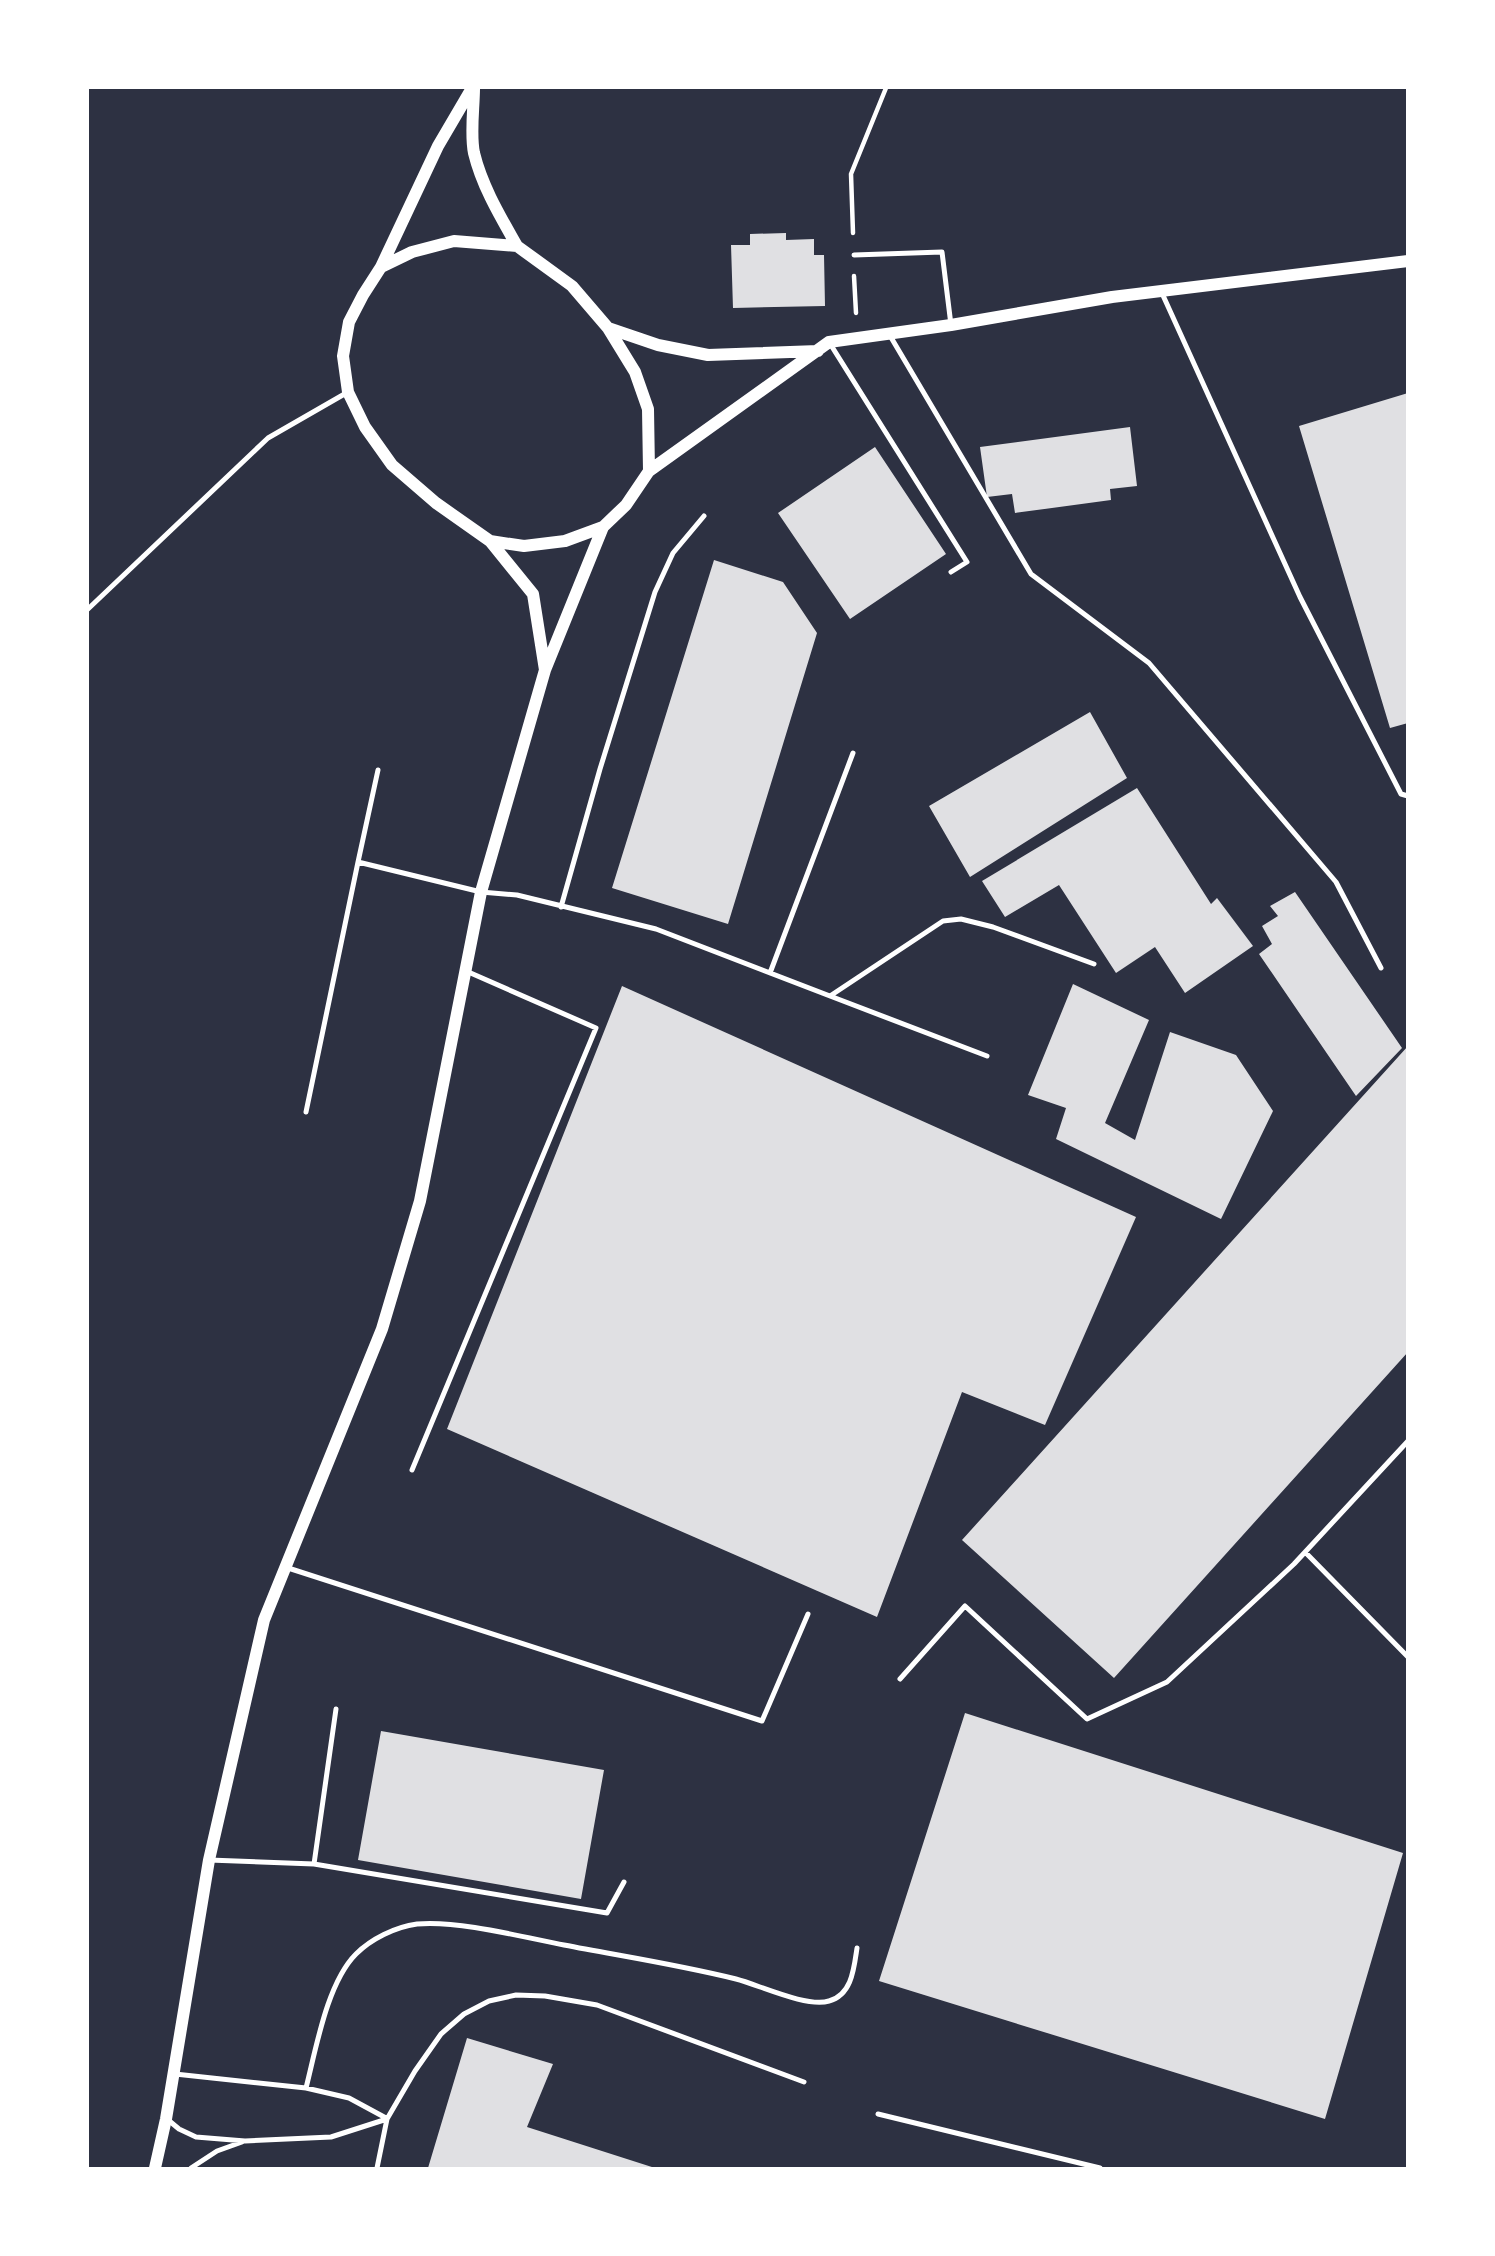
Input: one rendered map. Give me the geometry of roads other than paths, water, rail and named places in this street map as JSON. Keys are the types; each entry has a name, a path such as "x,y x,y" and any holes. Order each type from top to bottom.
{"street":[{"path":"473,88 473,150 488,191 517,246 572,286 608,328 635,372 648,409 649,471"},
{"path":"473,88 439,146 381,267 349,322 343,356 348,392 365,427 392,465 436,503 490,541 533,594 545,670"},
{"path":"381,267 412,252 454,241 517,246"},
{"path":"608,328 659,345 708,355 824,346 856,338 951,325 1112,297 1408,261"},
{"path":"490,541 524,546 565,541 603,527 626,505 649,471 824,346"},
{"path":"155,2168 166,2119 209,1860 264,1620 382,1329 420,1201 481,892 545,670 603,527"}],"lane":[{"path":"854,255 942,253 951,325"},
{"path":"1161,291 1300,597 1401,794 1408,796"},
{"path":"889,334 1031,575 1149,663 1336,882 1381,968"},
{"path":"824,346 967,562 951,572"},
{"path":"88,609 268,438 348,392"},
{"path":"561,907 655,592 673,553 704,516"},
{"path":"770,973 853,753"},
{"path":"306,1112 378,770"},
{"path":"358,863 481,892 517,895 656,929 987,1056"},
{"path":"830,996 943,921 961,919 993,927 1094,964"},
{"path":"412,1470 596,1028 466,971"},
{"path":"900,1679 965,1606 1087,1719 1167,1682 1305,1552 1408,1441"},
{"path":"1305,1552 1408,1657"},
{"path":"285,1567 762,1721 808,1614"},
{"path":"314,1864 336,1709"},
{"path":"209,1860 314,1864 607,1913 624,1882"},
{"path":"306,2088 333,1989 355,1955 384,1933 416,1924 473,1928 737,1979 808,2001 828,2001 843,1993 853,1975 857,1948"},
{"path":"377,2168 387,2119 415,2071 441,2034 464,2014 489,2001 516,1995 545,1996 597,2005 804,2082"},
{"path":"172,2074 306,2088 349,2098 387,2119"},
{"path":"878,2114 1100,2168"},
{"path":"166,2119 196,2137 245,2141 331,2137 387,2119"},
{"path":"191,2168 217,2151 245,2141"}]}
